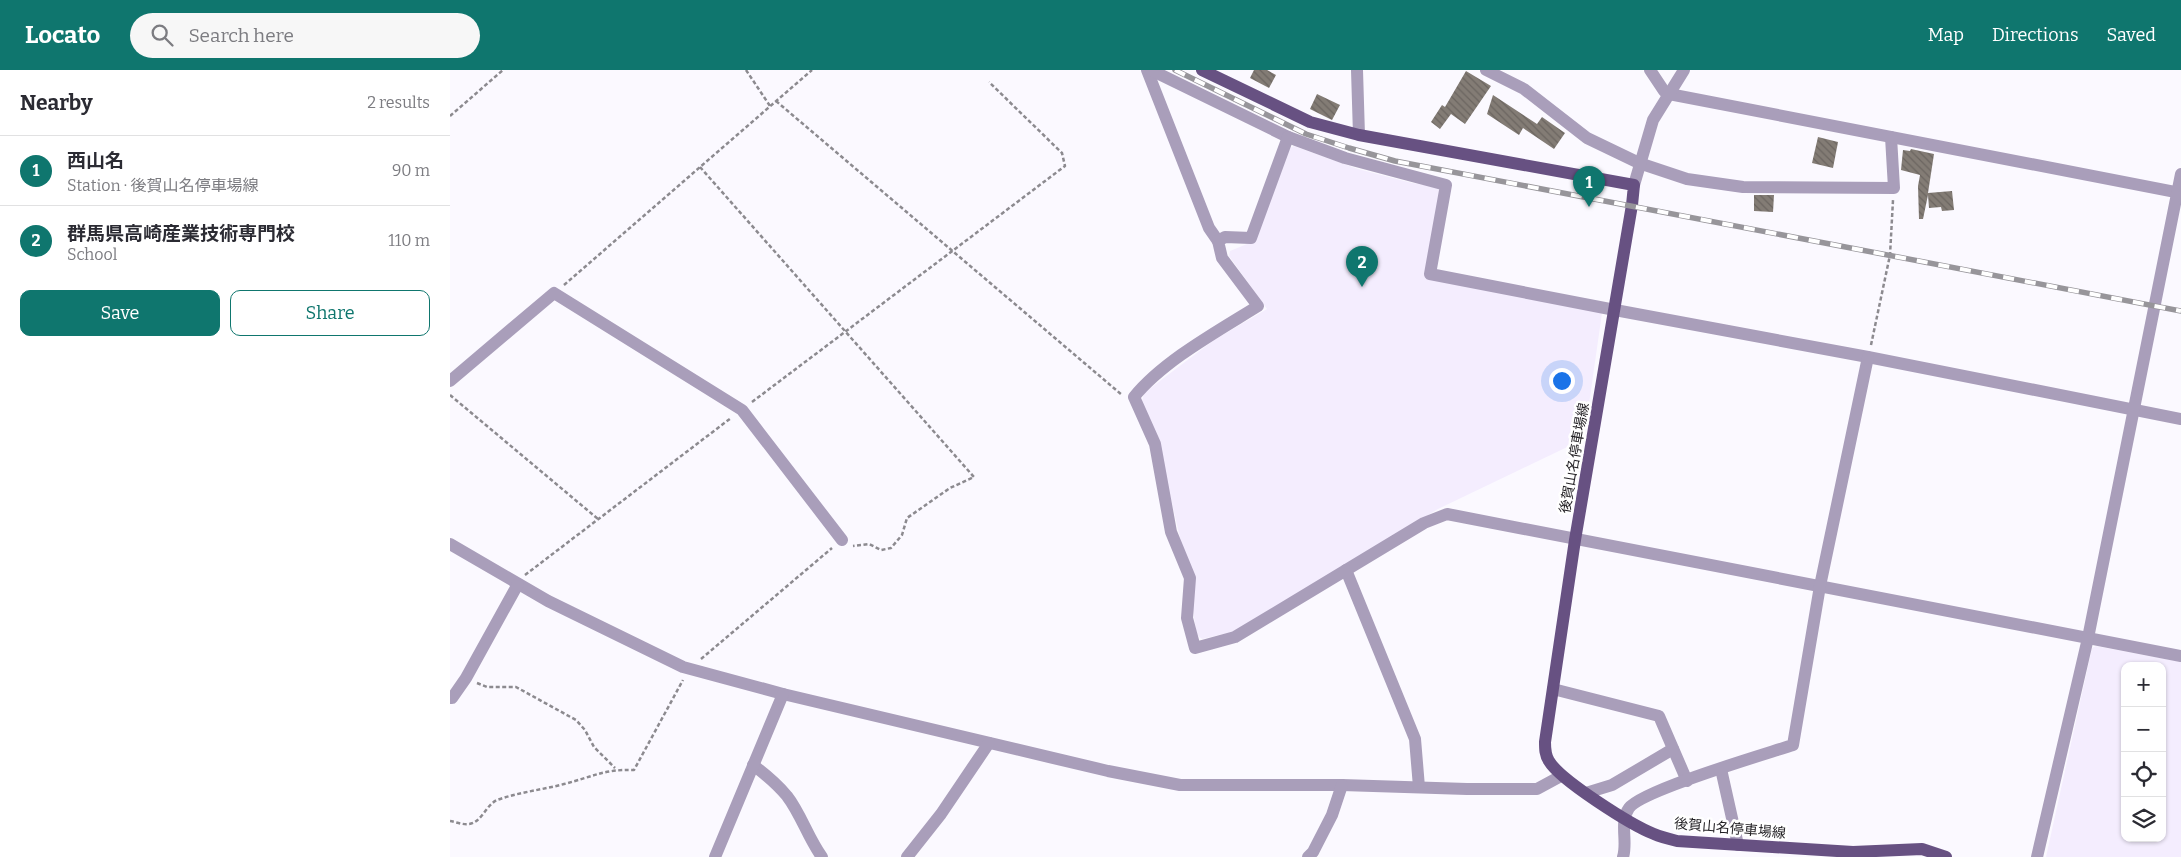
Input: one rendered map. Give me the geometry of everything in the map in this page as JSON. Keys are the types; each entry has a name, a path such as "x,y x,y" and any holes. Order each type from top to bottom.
{"main road":[{"path":"1202,70 1310,122 1359,135 1634,185"},
{"name":"後賀山名停車場線","path":"1634,185 1544,742 1545,753 1561,776 1586,793 1654,834 1677,841 1854,852 1922,849 1946,857"}],"street":[{"path":"1147,70 1208,228 1218,241 1222,258 1258,306 1208,337 1147,382 1134,397 1155,444 1171,532 1190,578 1187,618 1195,648 1235,638 1424,523 1447,514 2181,656"},
{"path":"1152,70 1288,137 1345,158 1446,185 1430,274 1868,357 2181,419"},
{"path":"1357,70 1359,135"},
{"path":"1486,70 1524,89 1587,138 1639,163 1687,179 1743,187 1894,188 1891,137"},
{"path":"1650,70 1664,91 1669,94 2179,193"},
{"path":"1634,185 1653,120 1684,70"},
{"path":"1218,241 1225,237 1251,238 1288,137"},
{"path":"2037,857 2088,638 2135,410 2154,305 2179,193 2181,174"},
{"path":"450,381 554,293 742,410 842,540"},
{"path":"1622,857 1625,818 1630,807 1653,792 1793,745 1820,586 1868,357"},
{"path":"450,544 548,600 689,669 783,694 1108,771 1180,785 1342,785 1538,789 1561,776"},
{"path":"1346,570 1415,739 1418,787"},
{"path":"450,698 452,698 466,678 517,583"},
{"path":"1553,689 1659,716 1687,781"},
{"path":"715,857 783,694"},
{"path":"907,857 941,814 989,743"},
{"path":"1586,793 1612,785 1673,749"},
{"path":"753,765 768,776 788,797 812,844 822,857"},
{"path":"1721,769 1738,845"},
{"path":"1308,857 1313,852 1332,815 1342,785"}],"path":[{"path":"450,116 504,70"},
{"path":"746,70 770,106"},
{"path":"554,293 812,70"},
{"path":"517,583 598,519 1065,166 1062,153 989,82"},
{"path":"776,101 1122,395 1134,397"},
{"path":"450,821 470,824 476,821 488,806 496,801 616,769 634,770 689,669 842,540 855,546 869,544 881,550 890,548 902,535 907,518 950,488 974,477 700,167"},
{"path":"1868,357 1890,255 1894,188"},
{"path":"450,394 598,519"},
{"path":"466,678 487,687 516,687 576,720 594,747 616,769"}],"shaded area":[{"path":"1294,146 1358,169 1412,183 1439,187 1442,191 1425,276 1602,313 1584,439 1438,509 1236,631 1202,639 1197,635 1182,546 1169,491 1142,401 1144,393 1214,340 1267,309 1229,256 1230,251 1252,242 1290,148"},
{"path":"2096,646 2181,662 2181,857 2046,857 2092,648"}],"building":[{"path":"1254,70 1267,70 1276,75 1269,88 1250,78"},
{"path":"1466,71 1491,86 1465,124 1451,114 1440,129 1431,122 1442,105 1445,107"},
{"path":"1317,94 1340,105 1332,120 1310,109"},
{"path":"1493,95 1537,124 1542,117 1565,133 1554,149 1523,128 1519,135 1487,114"},
{"path":"1818,137 1838,142 1833,168 1812,163"},
{"path":"1911,149 1934,154 1928,193 1952,191 1954,210 1942,211 1941,207 1929,208 1928,195 1923,219 1919,219 1918,186 1920,175 1901,170 1903,150 1910,151"},
{"path":"1754,195 1774,195 1773,212 1754,211"}],"railway":[{"path":"1175,70 1306,134 1395,161 2181,311"}],"place":[{"name":"西山名","path":"1589,207"},
{"name":"群馬県高崎産業技術専門校","path":"1362,287"}]}
